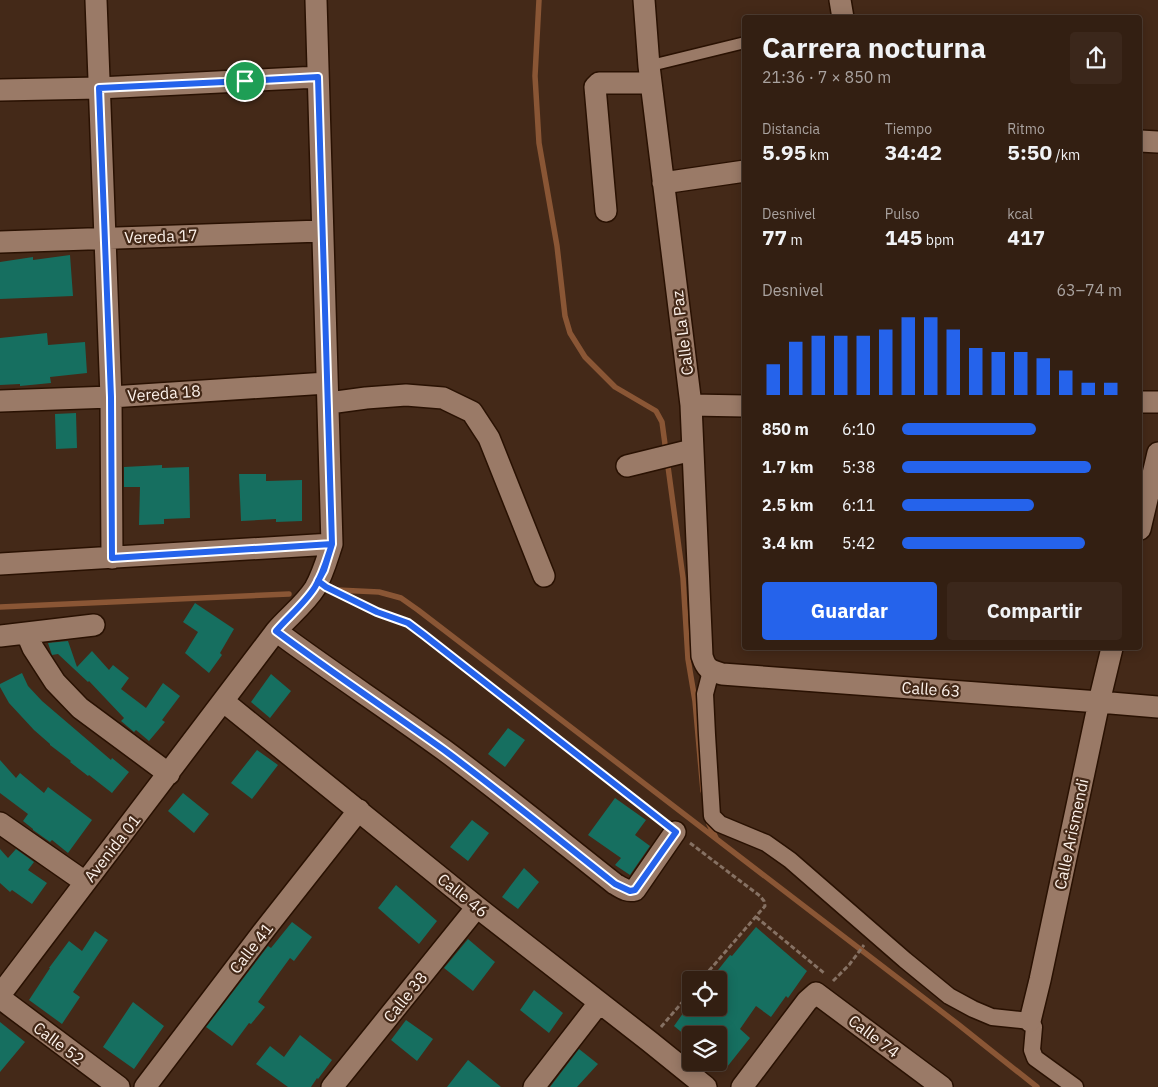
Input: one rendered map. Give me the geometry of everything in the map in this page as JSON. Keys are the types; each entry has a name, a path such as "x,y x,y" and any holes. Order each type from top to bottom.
{"street":[{"path":"96,0 111,397 112,558"},
{"name":"Avenida 01","path":"0,997 276,631 307,598 324,570 332,544 316,0"},
{"name":"Calle La Paz","path":"644,0 650,74 691,405 684,452 702,656 708,668"},
{"path":"840,0 842,15"},
{"path":"606,211 595,87 599,83 650,74"},
{"path":"0,90 99,88 318,77"},
{"path":"1142,141 1158,142"},
{"path":"663,182 742,171"},
{"name":"Vereda 17","path":"0,242 322,231"},
{"name":"Vereda 18","path":"0,400 328,393 366,398 406,395 443,398 472,412 489,438 544,576"},
{"path":"1142,402 1158,402"},
{"path":"691,405 742,406"},
{"path":"627,466 684,452"},
{"path":"1142,521 1158,453"},
{"path":"0,564 332,544"},
{"path":"0,636 94,625"},
{"path":"276,631 497,790 622,888 630,891 635,890 676,832"},
{"path":"27,634 33,648 55,682 80,708 168,774"},
{"name":"Calle Arismendi","path":"1030,1021 1112,650"},
{"path":"708,668 705,694 706,735 712,816 720,824 766,844 790,860 949,996 992,1017 1030,1021 1034,1027 1032,1050 1035,1058 1075,1087"},
{"name":"Calle 63","path":"708,668 722,674 1158,707"},
{"name":"Calle 46","path":"223,700 477,907 706,1087"},
{"name":"Calle 41","path":"145,1087 359,810"},
{"path":"0,823 85,882"},
{"name":"Calle 38","path":"332,1087 477,907"},
{"path":"742,1087 819,992"},
{"name":"Calle 74","path":"819,992 942,1087"},
{"name":"Calle 52","path":"0,997 119,1087"},
{"path":"534,1087 599,1003"}],"lane":[{"path":"650,74 742,43"}],"path":[{"path":"318,581 326,587 377,612 408,623 760,896 765,906 709,971"},
{"path":"756,917 819,992 849,965 868,939"},
{"path":"649,1041 682,1002"}],"building":[{"path":"70,255 73,296 0,299 0,262 33,257 33,260"},
{"path":"47,333 48,345 85,342 87,373 50,377 51,383 20,386 20,384 0,385 0,338"},
{"path":"76,413 77,448 56,449 55,414"},
{"path":"162,465 162,468 189,467 190,518 164,519 164,524 139,525 140,487 124,487 124,467"},
{"path":"239,474 266,474 266,481 302,480 302,521 276,522 276,519 241,521"},
{"path":"195,603 234,629 220,653 222,655 209,673 185,653 198,632 183,622"},
{"path":"68,641 77,667 92,651 109,670 113,665 129,678 121,689 146,708 163,683 180,696 162,720 165,722 149,741 121,721 124,718 89,681 58,654 52,655 48,643"},
{"path":"22,673 28,686 42,701 111,760 112,758 129,772 112,793 50,745 9,703 0,684"},
{"path":"271,674 291,691 270,718 251,702"},
{"path":"508,728 525,740 505,767 488,754"},
{"path":"257,750 278,765 252,799 231,783"},
{"path":"0,760 16,778 20,773 44,793 48,787 92,820 68,853 52,840 50,842 33,830 23,821 28,814 0,793"},
{"path":"183,793 209,814 194,833 168,811"},
{"path":"615,798 646,820 635,835 650,846 630,875 615,865 621,858 588,835"},
{"path":"472,820 489,833 468,861 450,847"},
{"path":"0,849 8,858 16,849 34,862 28,870 47,883 32,904 12,890 10,892 0,883"},
{"path":"524,868 539,882 518,909 502,897"},
{"path":"396,885 437,921 419,944 378,908"},
{"path":"292,922 312,937 294,961 290,958 258,1002 265,1007 251,1024 249,1023 232,1046 206,1027 268,946 271,948"},
{"path":"756,927 807,971 788,998 786,996 771,1017 756,1006 740,1029 750,1038 727,1067 727,1026 682,1026 682,1033 674,1026 682,1015 727,1016 727,971 717,971 730,955 732,956"},
{"path":"95,931 108,940 73,992 80,997 62,1024 29,1000 69,941 82,951"},
{"path":"468,939 495,962 473,991 444,968"},
{"path":"534,990 563,1013 549,1033 520,1010"},
{"path":"133,1002 164,1026 134,1069 103,1047"},
{"path":"406,1020 433,1039 417,1061 391,1040"},
{"path":"0,1022 25,1042 0,1072"},
{"path":"300,1035 332,1060 311,1087 288,1087 256,1064 270,1046 284,1057"},
{"path":"579,1049 598,1064 577,1087 550,1087"},
{"path":"468,1060 501,1087 447,1087"}],"waterway":[{"path":"539,0 535,76 539,143 557,246 565,316 570,333 585,357 615,387 656,411 662,422 683,578 688,659 695,701 703,791"},
{"path":"337,590 379,592 401,598 418,610 1037,1087"},
{"path":"0,607 289,594"},
{"path":"707,817 716,838"}],"route":[{"path":"245,81 99,88 111,397 112,558 332,544 324,570 318,581 326,587 377,612 408,623 676,832 635,890 630,891 615,884 497,790 276,631 314,589 324,570 332,544 318,77 245,81"}]}
